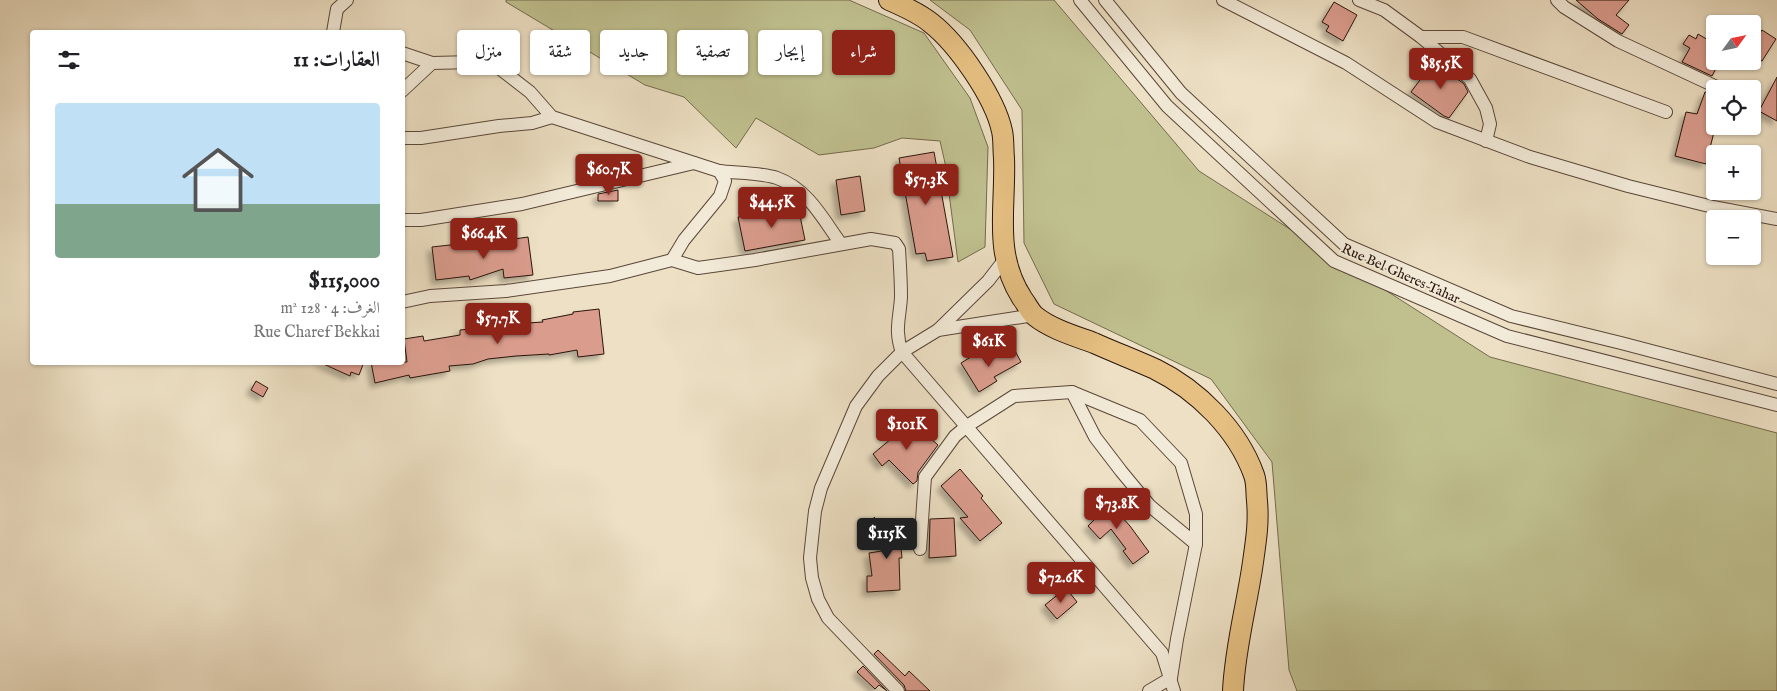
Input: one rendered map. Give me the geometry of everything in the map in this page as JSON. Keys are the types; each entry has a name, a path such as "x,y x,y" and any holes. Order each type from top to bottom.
{"main road":[{"path":"889,0 932,23 957,49 977,77 992,103 1003,132 1005,259 1017,290 1034,315 1058,329 1156,370 1182,386 1222,419 1246,458 1255,478 1259,521 1249,592 1234,665 1233,691"}],"street":[{"path":"333,30 338,9 347,0"},
{"name":"Rue Bel Gheres Tahar","path":"1080,0 1167,106 1334,261 1507,336 1777,405"},
{"name":"Rue Bel Gheres Tahar","path":"1105,0 1180,93 1344,244 1511,316 1777,384"},
{"path":"1223,0 1346,63 1437,122 1530,158 1628,186 1713,207 1777,219"},
{"path":"1358,0 1384,10 1421,37 1470,79 1486,108 1490,124 1486,141"},
{"path":"1557,0 1564,7 1618,41 1706,82"},
{"path":"1421,37 1463,37 1666,112"},
{"path":"405,53 432,63 474,62 499,68 530,92 552,117 719,171 776,177 792,185 808,198 841,244"},
{"path":"405,88 432,63"},
{"path":"405,138 421,138 532,123 552,117"},
{"path":"405,220 421,220 522,204 695,163"},
{"path":"672,260 684,240 720,196 725,181 719,171"},
{"path":"405,301 430,296 506,291 610,276 672,260 698,268 755,260 871,239 895,243 899,249 901,296 897,334 902,352 968,426 1162,653 1165,687"},
{"path":"945,329 953,315 988,281 1005,259"},
{"path":"898,691 828,618 818,599 812,578 810,558 814,511 820,488 856,406 878,376 902,352 945,329 1034,315"},
{"path":"1072,392 1095,437 1121,471 1150,506 1196,544"},
{"path":"920,549 925,477 955,436 1014,396 1072,392 1140,420 1181,463 1196,514 1196,544 1177,639 1165,687"},
{"path":"1162,653 1177,639"}],"green space":[{"path":"506,0 849,0 924,33 970,98 988,147 985,247 958,262 945,163 940,141 902,138 874,148 819,155 756,118 736,148 684,97 645,85 628,75 667,75 667,30 600,30 600,58 590,52 590,30 553,30 506,2"},
{"path":"930,0 1054,0 1199,171 1490,357 1777,433 1777,691 1297,691 1289,670 1272,462 1211,379 1054,304 1024,243 1022,110 970,30"}],"building":[{"path":"1576,0 1629,0 1616,15 1629,25 1622,34 1598,19"},
{"path":"1334,2 1357,15 1343,41 1326,31 1329,26 1322,22"},
{"path":"1762,30 1776,39 1762,61 1761,60"},
{"path":"1698,34 1706,39 1706,70 1715,70 1712,76 1682,62 1690,48 1683,44 1689,35 1696,39"},
{"path":"1434,61 1464,84 1468,92 1449,118 1411,92"},
{"path":"1777,77 1777,121 1761,112 1761,107"},
{"path":"1705,92 1706,135 1713,135 1711,145 1706,145 1706,164 1675,156 1686,112 1697,114"},
{"path":"934,152 953,257 927,261 925,253 916,254 899,158"},
{"path":"860,176 865,211 841,215 836,180"},
{"path":"618,190 618,201 598,201 598,194"},
{"path":"798,206 805,240 745,251 738,217"},
{"path":"528,237 533,275 504,278 503,269 470,280 469,276 436,280 432,247 459,244 460,247"},
{"path":"599,309 604,354 578,357 577,350 549,355 488,359 473,364 449,366 450,371 410,378 409,375 375,383 372,365 405,365 405,362 407,362 405,339 423,336 424,341 460,335 460,330 490,327 490,323 543,322 542,320 573,314 573,312"},
{"path":"1013,347 1021,362 994,377 997,381 979,392 961,363 979,352 986,363"},
{"path":"326,365 363,365 359,375 351,372 350,376"},
{"path":"256,381 268,388 263,397 251,390"},
{"path":"909,419 927,440 930,438 938,445 918,472 917,481 913,484 889,460 882,466 873,454 898,433 896,430"},
{"path":"960,469 983,496 981,498 1002,523 980,541 960,518 968,517 941,486"},
{"path":"1104,497 1130,526 1149,552 1133,564 1123,551 1126,549 1111,529 1100,539 1088,526 1096,518 1089,510"},
{"path":"874,517 888,532 903,519 907,536 900,538 902,558 899,558 900,590 867,592 867,576 872,576 869,553 882,551"},
{"path":"954,518 956,556 929,558 930,519"},
{"path":"1066,588 1077,602 1057,619 1045,605"},
{"path":"878,650 905,676 909,671 930,691 906,691 904,685 874,654"},
{"path":"863,666 887,691 879,685 875,689 857,672"}]}
